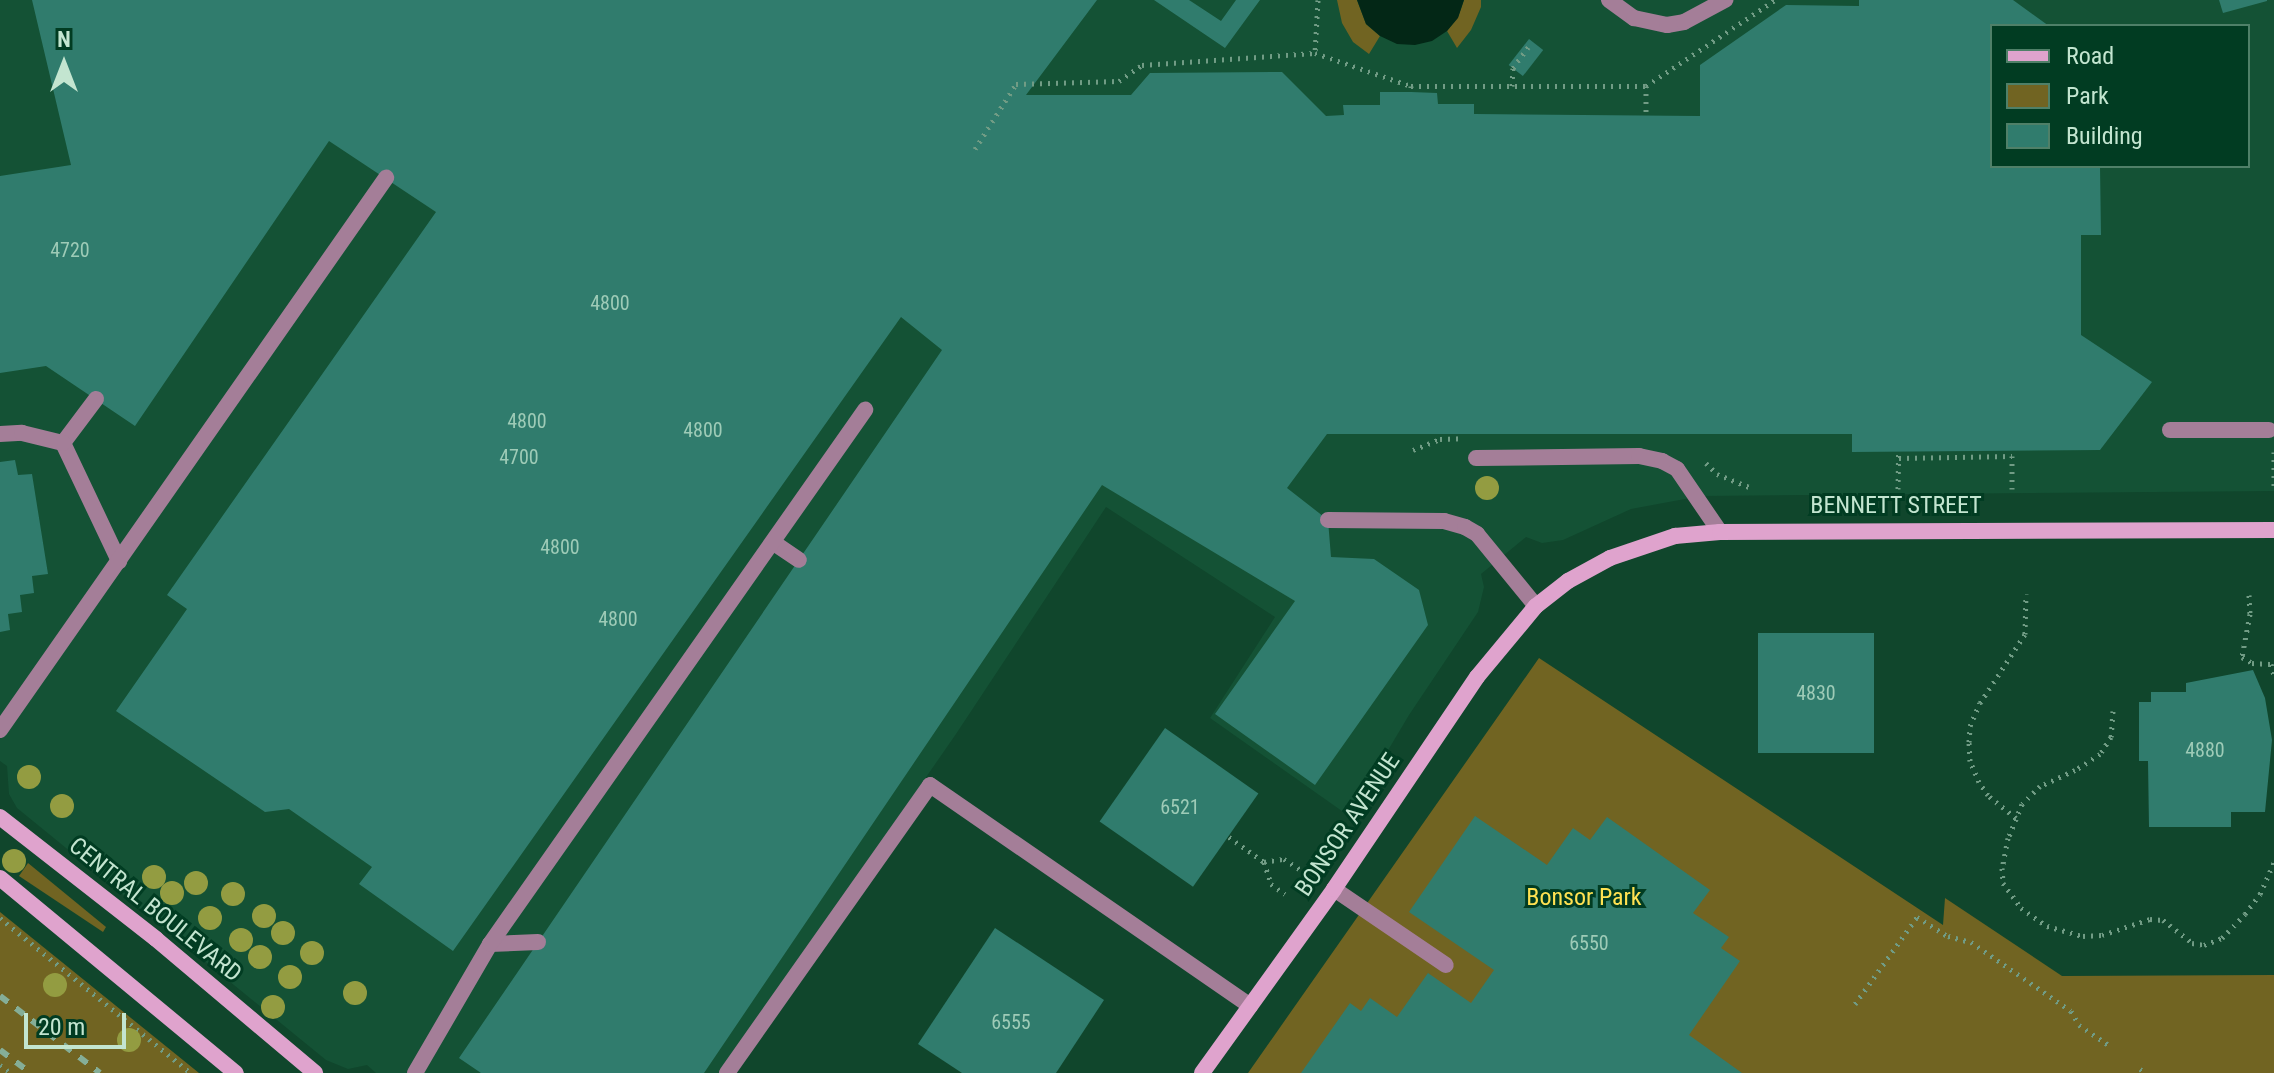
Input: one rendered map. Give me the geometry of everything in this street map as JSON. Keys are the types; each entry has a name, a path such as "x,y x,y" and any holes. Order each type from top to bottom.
{"street":[{"name":"BENNETT STREET","path":"1536,606 1568,581 1639,546 1675,536 1720,532 2274,530"},
{"name":"BONSOR AVENUE","path":"1202,1073 1334,889 1477,677 1536,606"},
{"name":"CENTRAL BOULEVARD","path":"0,817 156,939 315,1073"},
{"path":"0,878 236,1073"}],"lane":[{"path":"1609,0 1634,18 1667,25 1699,16 1725,0"},
{"path":"0,730 386,178"},
{"path":"63,443 96,399"},
{"path":"415,1073 490,944 865,410"},
{"path":"2170,430 2269,430"},
{"path":"0,434 22,433 63,443"},
{"path":"63,443 119,561"},
{"path":"1476,458 1639,456 1662,461 1677,469 1720,532"},
{"path":"1328,520 1444,521 1465,527 1477,534 1536,606"},
{"path":"774,543 799,560"},
{"path":"727,1073 930,785 1250,1006"},
{"path":"1334,889 1446,965"},
{"path":"490,944 538,942"}],"path":[{"path":"1315,53 1318,0"},
{"path":"975,149 1016,84 1119,81 1142,65 1315,53 1411,89 1646,86 1775,0"},
{"path":"1512,86 1513,68 1528,47"},
{"path":"1646,86 1646,116"},
{"path":"2274,451 2274,487"},
{"path":"1898,489 1899,454 2012,456 2012,489"},
{"path":"2016,818 1988,795 1979,782 1970,761 1969,742 1970,726 1980,703 2025,634 2026,594"},
{"path":"2249,595 2250,614 2242,657 2252,663 2272,664 2274,675"},
{"path":"2113,711 2111,737 2100,754 2029,793 2016,818 2004,854 2003,883 2021,908 2047,926 2066,933 2102,935 2150,919 2174,925 2192,943 2204,945 2222,938 2245,914 2260,894 2274,862"},
{"path":"1229,837 1264,862 1271,884 1285,894"},
{"path":"1264,862 1284,859 1301,870"},
{"path":"1855,1004 1917,917 1948,936 1971,942 2071,1011 2079,1025 2109,1045"},
{"path":"0,918 191,1073"},
{"path":"0,1065 11,1073"},
{"path":"2140,1069 2146,1073"}],"shaded area":[{"path":"0,0 2274,0 2274,491 1701,496 1631,509 1563,540 1542,543 1526,537 1481,574 1484,587 1478,612 1409,715 1349,816 1210,718 1275,617 1106,507 956,734 721,1073 376,1073 367,1065 348,1069 326,1060 17,808 9,794 7,766 0,761"},
{"path":"1357,0 1464,0 1458,18 1447,31 1432,41 1415,45 1397,44 1380,36 1366,24"}],"green space":[{"path":"1337,0 1357,0 1366,24 1380,36 1369,54 1353,42 1342,23"},
{"path":"1464,0 1481,0 1481,7 1471,30 1457,48 1447,31 1458,17"},
{"name":"Bonsor Park","path":"1539,658 1943,925 1945,898 2062,976 2274,975 2274,1073 1248,1073"},
{"path":"28,863 106,927 103,932 19,876"},
{"path":"0,912 199,1073 0,1073"}],"building":[{"path":"32,0 1097,0 1026,95 1131,95 1150,73 1282,72 1326,116 1344,115 1343,105 1380,105 1380,92 1411,92 1437,93 1438,104 1474,104 1474,114 1700,116 1700,65 1786,5 1859,6 1859,0 2013,0 2046,24 1990,24 1990,168 2100,168 2101,235 2081,235 2081,335 2152,382 2100,450 1852,452 1852,434 1327,434 1287,488 1328,520 1331,557 1374,559 1419,590 1428,625 1315,785 1215,714 1295,601 1102,485 704,1073 481,1073 459,1058 942,350 901,317 453,951 359,884 372,867 289,809 265,812 116,711 187,609 167,595 436,212 329,141 135,426 46,366 0,373 0,176 71,165"},
{"path":"1154,0 1189,0 1221,21 1236,0 1260,0 1225,48"},
{"path":"2219,0 2267,0 2267,1 2223,13"},
{"path":"1529,39 1543,50 1523,76 1509,65"},
{"path":"15,460 18,475 32,474 48,574 32,576 34,593 20,595 22,612 8,614 10,630 0,632 0,462"},
{"path":"1758,633 1874,633 1874,753 1758,753"},
{"path":"2253,670 2265,698 2272,740 2265,812 2231,812 2231,827 2149,827 2148,761 2139,761 2139,702 2151,702 2151,692 2186,692 2186,683"},
{"path":"1165,728 1258,793 1193,887 1100,821"},
{"path":"1475,816 1547,865 1573,828 1590,840 1607,817 1710,890 1693,913 1729,937 1721,948 1740,961 1689,1035 1742,1073 1301,1073 1350,1003 1361,1011 1370,998 1397,1017 1428,973 1471,1003 1494,970 1409,912"},
{"path":"995,928 1104,1000 1056,1073 962,1073 918,1044"}],"railway":[{"path":"0,996 100,1073"},
{"path":"0,1050 30,1073"}]}
